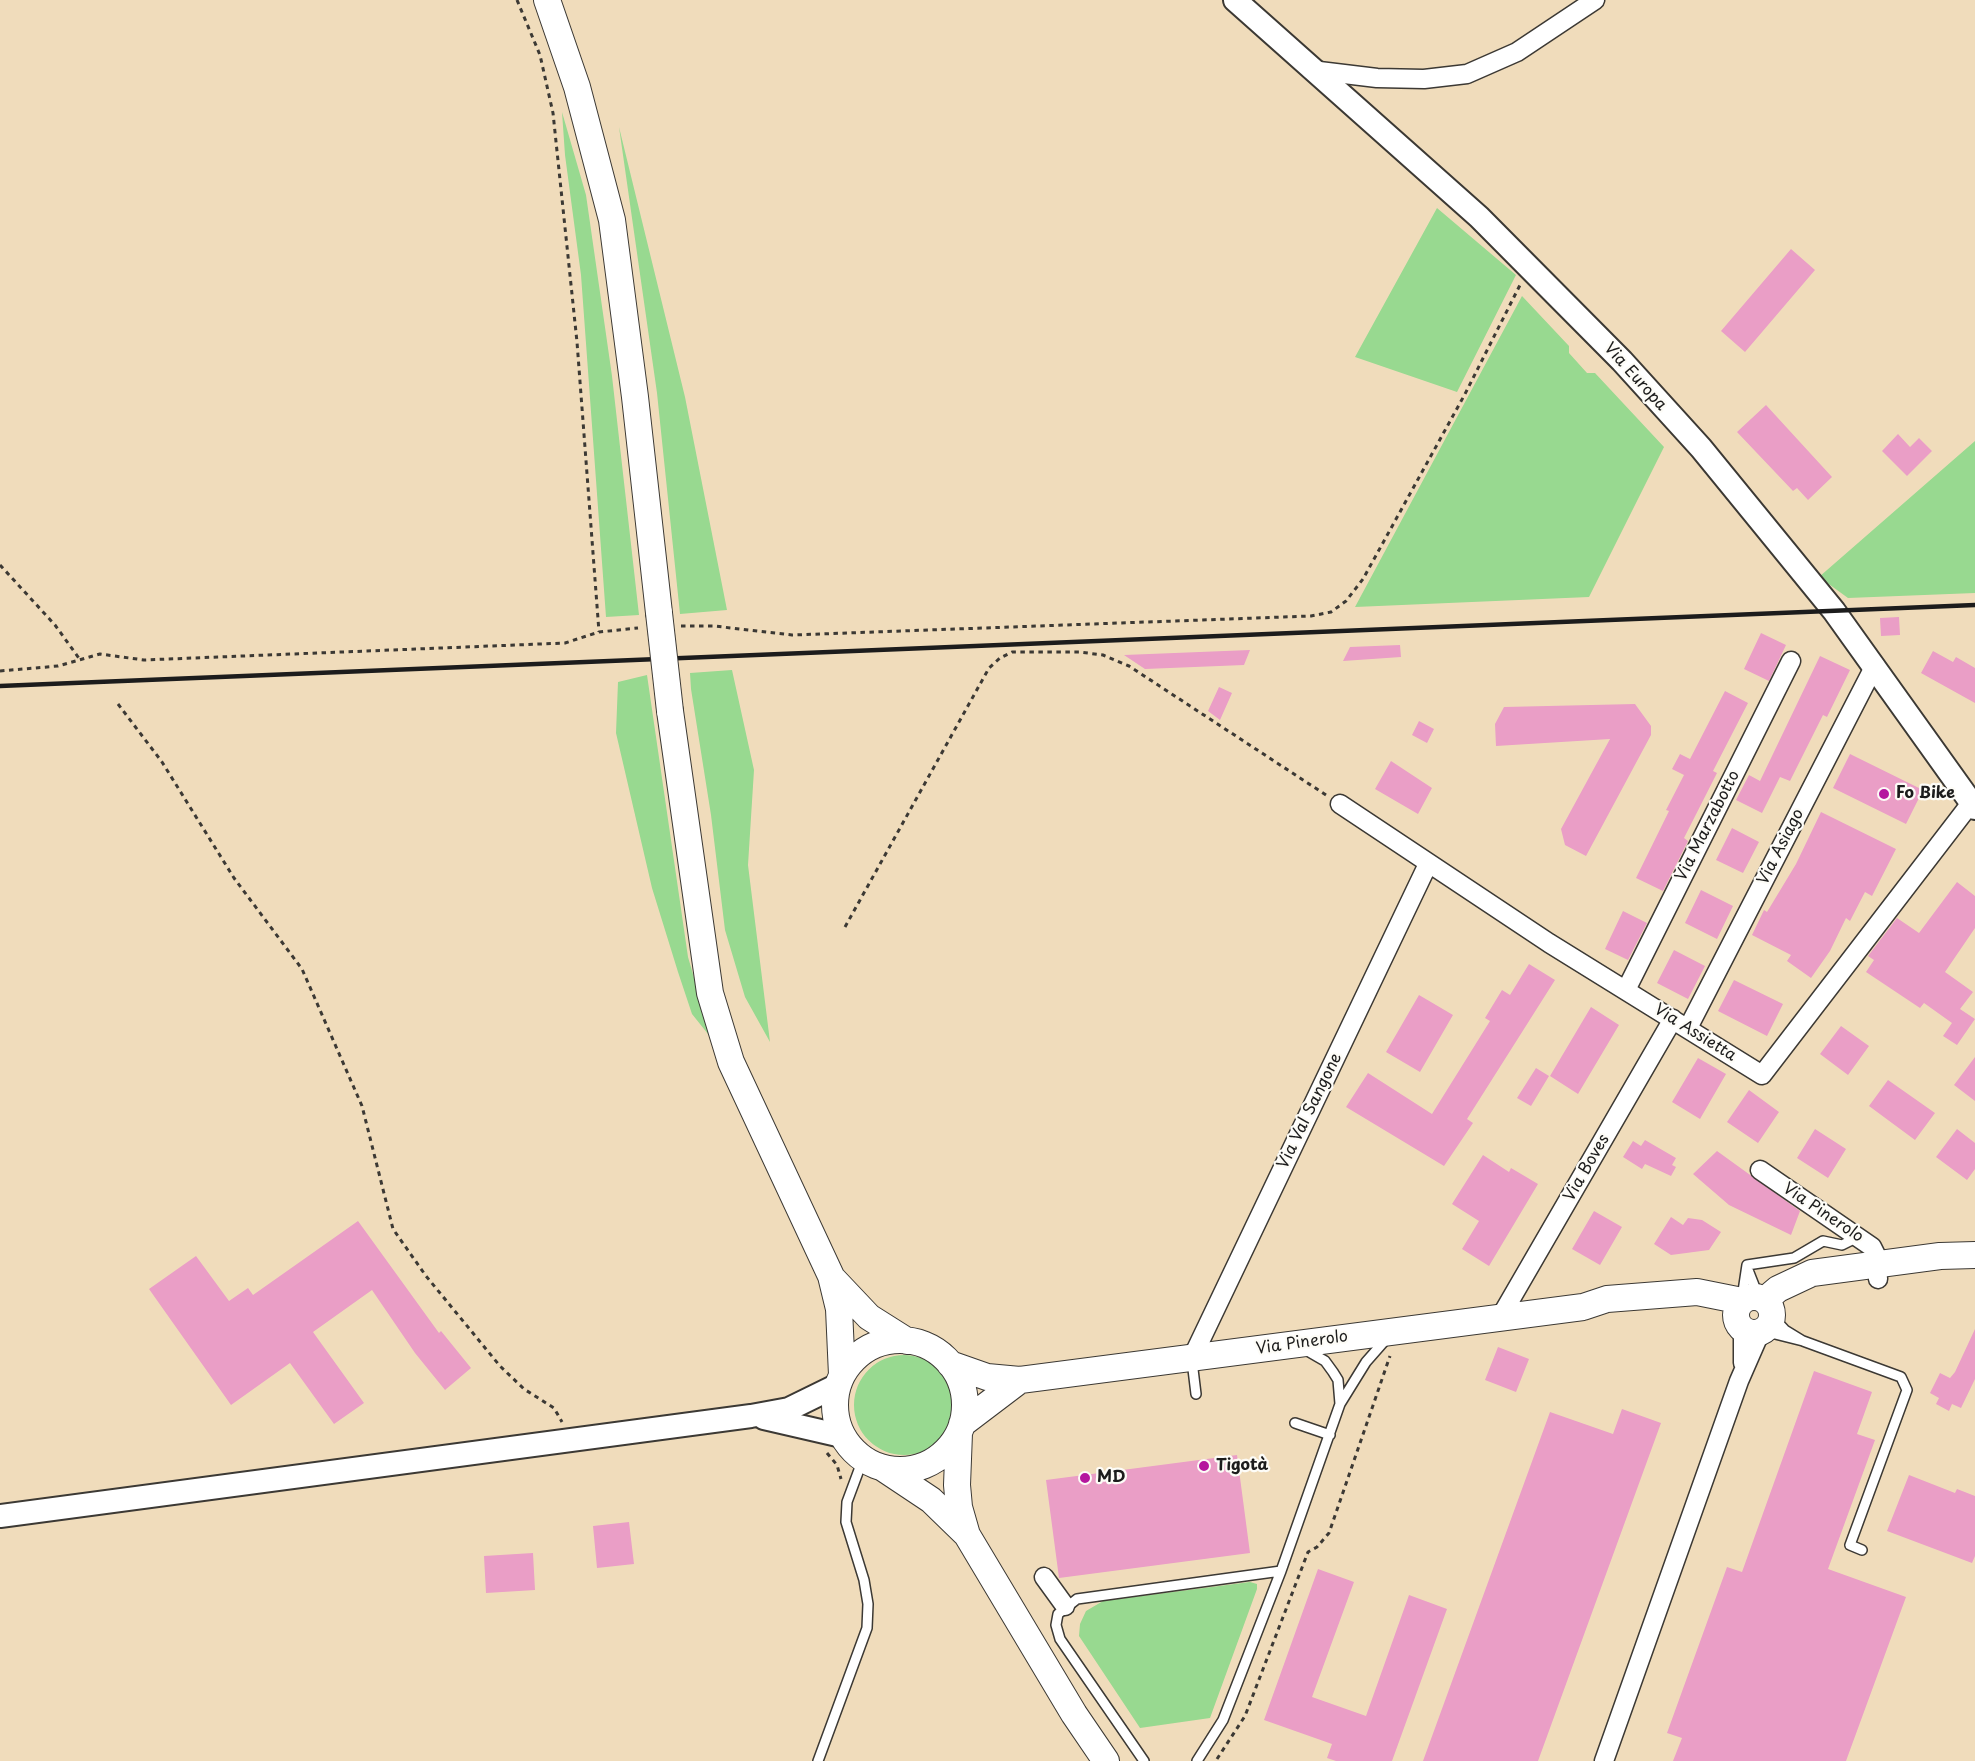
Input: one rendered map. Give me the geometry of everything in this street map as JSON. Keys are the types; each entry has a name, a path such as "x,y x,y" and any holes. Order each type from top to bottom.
{"main road":[{"path":"547,0 577,87 612,220 635,397 658,622 710,993 731,1062 831,1276 839,1309 840,1380 835,1402 834,1444 873,1464 931,1500 967,1535"},
{"path":"1757,1316 1804,1291 1877,1271 1942,1266 1973,1255"},
{"path":"831,1276 869,1317 907,1341 938,1352 950,1364 961,1382 965,1403 957,1485 959,1507 967,1535 1074,1714 1106,1761"},
{"name":"Via Pinerolo","path":"950,1364 987,1377 1020,1380 1290,1345 1392,1342 1501,1316 1583,1306 1626,1310 1700,1305 1757,1316"},
{"path":"840,1380 853,1360 869,1348 887,1341 907,1341"},
{"name":"Via Pinerolo","path":"961,1429 1020,1380"},
{"path":"873,1464 906,1470 927,1464 946,1451 961,1429"}],"street":[{"name":"Via Europa","path":"1235,0 1471,210 1622,361 1701,448 1875,665 1973,806"},
{"path":"1311,70 1377,78 1412,79 1467,74 1517,52 1595,0"},
{"name":"Via Marzabotto","path":"1626,990 1791,661"},
{"name":"Via Asiago","path":"1680,1024 1875,665"},
{"name":"Via Assietta","path":"1340,804 1428,864 1762,1076 1973,806"},
{"name":"Via Val Sangone","path":"1192,1358 1428,864"},
{"name":"Via Boves","path":"1501,1316 1680,1024"},
{"name":"Via Pinerolo","path":"1760,1170 1872,1247 1877,1271"},
{"path":"1604,1761 1742,1374 1757,1316"},
{"path":"0,1515 751,1416 789,1409 840,1380"},
{"path":"751,1416 789,1422 834,1444"},
{"path":"1044,1577 1065,1606"}],"lane":[{"path":"1746,1265 1794,1258 1823,1241 1842,1245 1850,1240 1854,1233"},
{"path":"1746,1265 1757,1316 1803,1341 1901,1377 1907,1390 1850,1545 1862,1550"},
{"path":"1746,1265 1757,1316"},
{"path":"1757,1316 1803,1341"},
{"path":"1197,1761 1223,1720 1281,1571 1340,1404 1366,1362 1392,1342"},
{"path":"1290,1345 1311,1351 1325,1361 1338,1380 1340,1404"},
{"path":"1192,1358 1196,1395"},
{"path":"1295,1423 1330,1435"},
{"path":"818,1761 867,1628 868,1604 864,1580 846,1522 846,1502 851,1486 873,1464"},
{"path":"1144,1761 1060,1638 1056,1625 1058,1614 1065,1606 1077,1599 1281,1571"}],"path":[{"path":"517,0 540,55 552,113 577,342 599,632"},
{"path":"0,671 81,661 100,654 144,660 565,643 599,632 658,622 792,635 1311,616 1331,612 1346,601 1363,579 1466,394 1529,266"},
{"path":"0,565 55,625 81,661"},
{"path":"845,927 989,668 1000,658 1012,652 1079,652 1103,655 1129,666 1340,804"},
{"path":"118,704 162,762 234,878 302,969 362,1106 393,1229 426,1276 500,1366 524,1389 554,1408 571,1440"},
{"path":"1384,1357 1392,1342"},
{"path":"1215,1761 1245,1716 1308,1552 1317,1547 1329,1533 1390,1361 1392,1342"},
{"path":"834,1444 841,1480 851,1486"}],"green space":[{"path":"562,112 586,195 612,376 639,615 606,617 581,275 565,155"},
{"path":"619,127 685,397 727,610 680,614 657,393"},
{"path":"1437,208 1516,275 1457,392 1355,357"},
{"path":"1522,296 1569,346 1569,353 1587,373 1595,373 1664,447 1589,597 1355,607"},
{"path":"1975,441 1975,593 1848,598 1819,577"},
{"path":"732,670 754,770 748,865 770,1042 745,997 725,930 711,815 691,689 690,673"},
{"path":"647,675 688,957 712,1039 692,1014 678,972 652,888 616,733 618,682"},
{"path":"904,1355 932,1363 946,1377 954,1405 946,1433 932,1447 904,1455 876,1447 862,1433 854,1405 862,1377 876,1363"},
{"path":"1250,1582 1257,1584 1257,1589 1210,1718 1140,1728 1079,1636 1080,1624 1086,1611 1103,1601"}],"building":[{"path":"1791,249 1815,270 1745,352 1721,331"},
{"path":"1766,405 1832,477 1808,500 1797,488 1793,491 1737,432"},
{"path":"1898,434 1910,447 1919,438 1932,451 1907,476 1882,451"},
{"path":"1899,617 1900,635 1881,636 1880,618"},
{"path":"1761,633 1786,645 1769,681 1744,669"},
{"path":"1400,645 1401,657 1343,661 1350,647"},
{"path":"1250,650 1244,665 1145,669 1124,655"},
{"path":"1933,651 1953,662 1956,657 1975,668 1975,703 1921,673"},
{"path":"1820,656 1850,670 1827,717 1823,715 1790,781 1780,777 1762,813 1736,800 1749,775 1760,781"},
{"path":"1219,687 1232,693 1220,720 1208,711"},
{"path":"1725,691 1748,703 1713,771 1717,773 1684,838 1688,841 1663,891 1636,878 1684,775 1672,769 1680,754 1690,759"},
{"path":"1635,704 1651,726 1651,735 1586,856 1565,845 1561,829 1610,739 1496,746 1495,724 1504,707"},
{"path":"1419,721 1434,729 1427,743 1412,735"},
{"path":"1850,754 1923,790 1906,824 1833,788"},
{"path":"1391,761 1432,788 1418,814 1375,789"},
{"path":"1821,812 1896,849 1872,896 1865,892 1850,921 1846,918 1830,951 1811,978 1787,961 1791,955 1752,935 1764,910 1767,912 1796,864"},
{"path":"1732,828 1759,842 1743,873 1716,860"},
{"path":"1957,882 1975,896 1975,928 1945,972 1973,992 1960,1009 1975,1019 1957,1045 1943,1036 1952,1023 1924,1003 1920,1008 1866,972 1874,960 1868,956 1897,918 1919,933"},
{"path":"1701,890 1733,906 1717,939 1685,923"},
{"path":"1623,911 1647,923 1628,960 1605,949"},
{"path":"1674,950 1705,966 1688,999 1657,983"},
{"path":"1529,964 1555,980 1467,1119 1473,1123 1444,1166 1346,1107 1368,1073 1432,1114 1490,1021 1485,1018 1502,990 1510,995"},
{"path":"1734,980 1783,1004 1767,1036 1718,1011"},
{"path":"1419,995 1453,1015 1420,1072 1386,1052"},
{"path":"1591,1007 1619,1025 1578,1094 1550,1076"},
{"path":"1841,1026 1869,1046 1848,1075 1820,1054"},
{"path":"1975,1057 1975,1101 1954,1085"},
{"path":"1698,1058 1726,1074 1700,1119 1672,1102"},
{"path":"1536,1068 1549,1076 1531,1106 1517,1098"},
{"path":"1888,1080 1935,1113 1915,1140 1869,1106"},
{"path":"1749,1090 1779,1112 1758,1143 1727,1122"},
{"path":"1815,1129 1846,1149 1828,1178 1797,1158"},
{"path":"1957,1129 1975,1143 1975,1169 1967,1180 1936,1157"},
{"path":"1645,1140 1676,1158 1672,1165 1676,1167 1671,1176 1645,1164 1642,1169 1623,1157 1633,1141 1641,1146"},
{"path":"1717,1151 1800,1211 1791,1235 1729,1205 1693,1174"},
{"path":"1483,1155 1509,1172 1511,1168 1538,1184 1489,1266 1462,1249 1479,1221 1452,1204"},
{"path":"1594,1211 1622,1227 1600,1265 1572,1249"},
{"path":"1671,1217 1683,1225 1688,1218 1702,1220 1721,1232 1709,1250 1671,1255 1654,1244"},
{"path":"358,1221 439,1333 441,1331 471,1368 445,1390 415,1353 372,1290 313,1332 364,1403 334,1424 290,1363 231,1405 149,1289 196,1256 229,1301 248,1288 253,1295"},
{"path":"1975,1329 1975,1379 1961,1408 1952,1404 1949,1411 1936,1404 1939,1398 1930,1393 1940,1373 1950,1378 1955,1372"},
{"path":"1498,1347 1529,1359 1516,1392 1485,1380"},
{"path":"1814,1371 1872,1392 1857,1434 1875,1440 1828,1569 1906,1597 1846,1761 1673,1761 1682,1738 1667,1733 1727,1567 1742,1572"},
{"path":"1622,1409 1661,1423 1538,1761 1423,1761 1550,1412 1613,1434"},
{"path":"1237,1455 1250,1553 1059,1578 1046,1480"},
{"path":"1909,1475 1955,1493 1957,1489 1975,1496 1975,1556 1972,1563 1887,1531"},
{"path":"629,1522 634,1564 597,1568 593,1526"},
{"path":"533,1553 535,1590 486,1593 484,1556"},
{"path":"1318,1569 1354,1582 1312,1697 1366,1716 1409,1595 1447,1609 1392,1761 1336,1761 1327,1758 1332,1744 1264,1720"}],"railway":[{"path":"0,686 1975,605"}],"place":[{"name":"Fo Bike","path":"1884,794"},
{"name":"Tigotà","path":"1204,1466"},
{"name":"MD","path":"1085,1478"}]}
